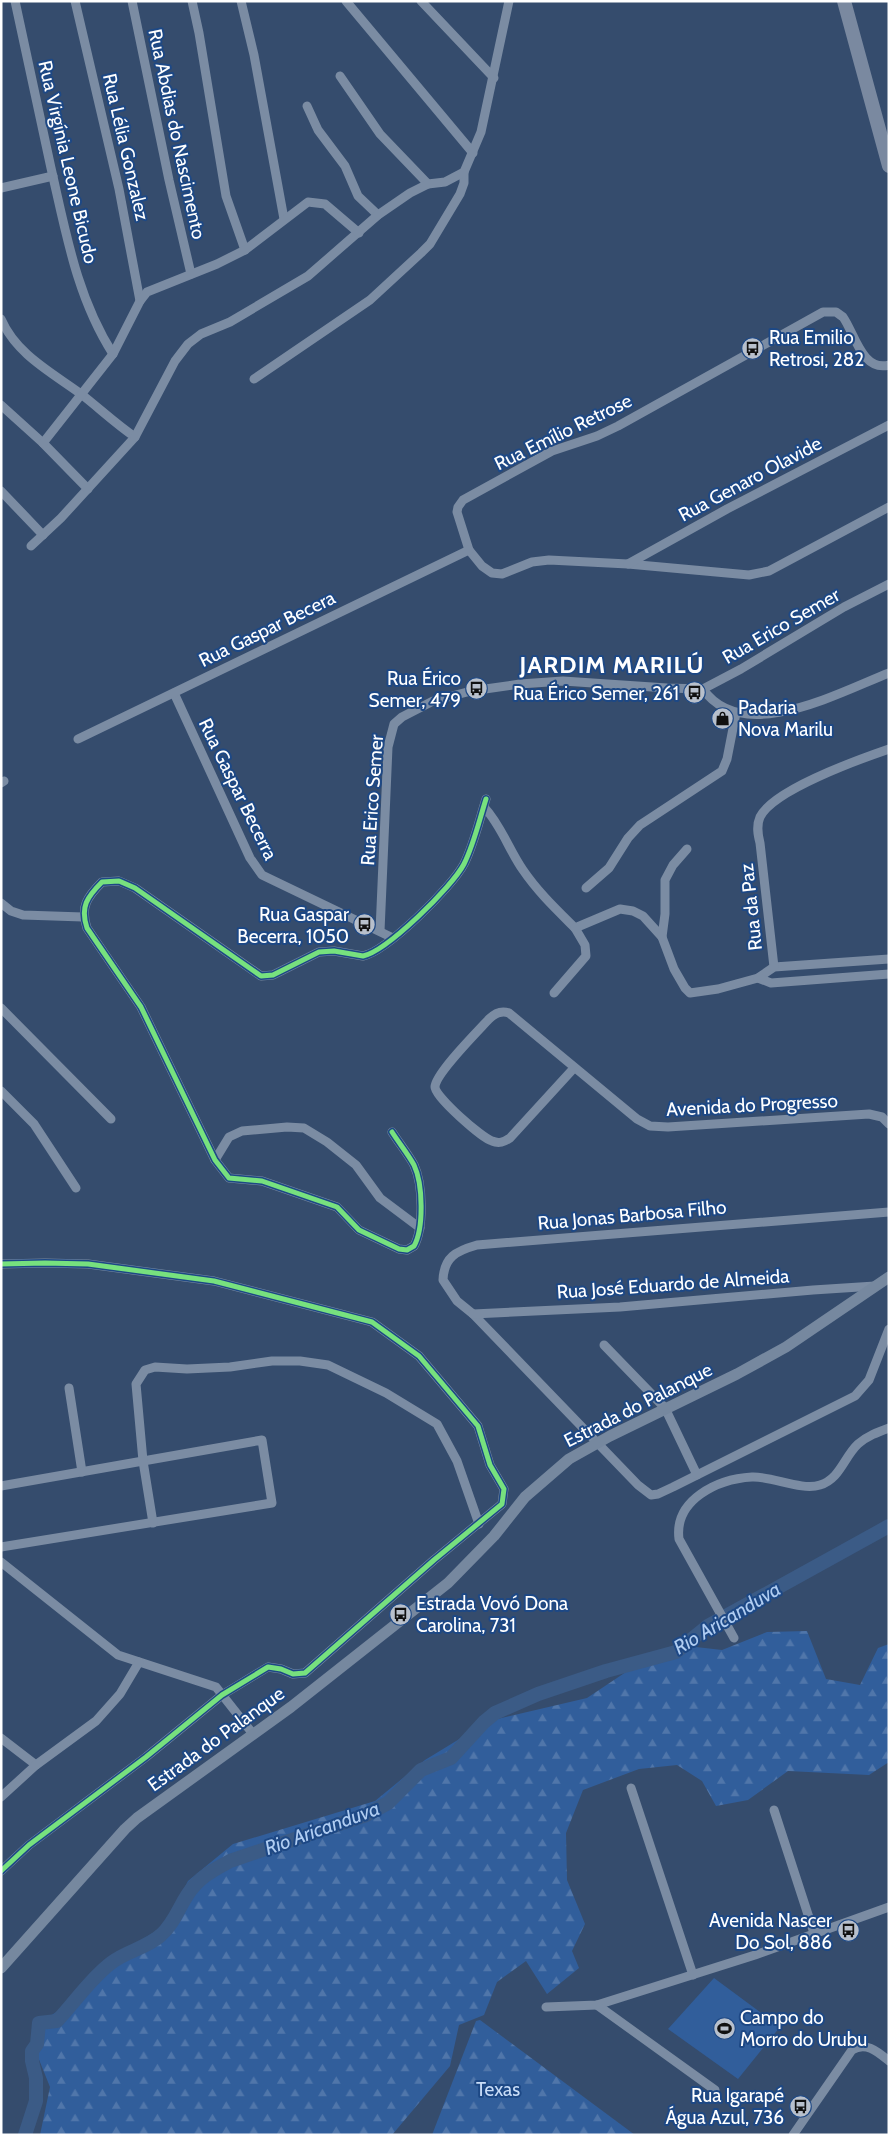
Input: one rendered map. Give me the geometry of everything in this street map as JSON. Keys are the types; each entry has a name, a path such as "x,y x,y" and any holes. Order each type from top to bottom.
{"main road":[{"path":"844,1 889,166"}],"street":[{"name":"Rua Virgínia Leone Bicudo","path":"14,1 67,243 91,313 113,354"},
{"name":"Rua Lélia Gonzalez","path":"76,1 121,197 140,301"},
{"name":"Rua Abdias do Nascimento","path":"132,1 169,180 191,274"},
{"path":"192,1 226,196 245,250"},
{"path":"240,1 254,55 284,219"},
{"path":"346,1 473,153"},
{"path":"421,1 494,78"},
{"path":"254,379 370,300 430,244 460,194 464,183 464,172 481,132 509,2"},
{"path":"340,76 380,134 428,184"},
{"path":"307,106 318,130 345,166 358,196 378,215"},
{"path":"30,546 88,489 135,437 175,361 188,344 200,334 230,322 308,276 378,215 410,193 428,184 445,182 464,172"},
{"path":"1,188 53,176"},
{"path":"43,443 113,354 140,301 151,290 245,250 308,202 325,204 359,233"},
{"name":"Rua Emílio Retrose","path":"889,365 877,366 868,362 843,317 836,312 823,312 618,426 597,436 552,451 463,500 457,512 470,550 482,566 498,574 540,560 628,564 739,574 759,574 889,508"},
{"path":"1,319 7,332 31,358 135,437"},
{"path":"1,405 43,443 88,489"},
{"name":"Rua Genaro Olavide","path":"628,564 727,509 889,425"},
{"path":"1,491 43,535"},
{"name":"Rua Gaspar Becera","path":"78,738 470,550"},
{"name":"Rua Erico Semer","path":"380,931 388,747 394,724 402,717 419,706 446,696 545,681 703,689 844,607 889,584"},
{"path":"703,689 714,702 736,713 757,714 792,711 889,673"},
{"name":"Rua Gaspar Becerra","path":"174,693 255,868 262,876 393,938"},
{"path":"586,888 608,868 628,838 640,825 722,770 727,759 736,713"},
{"name":"Rua da Paz","path":"774,968 760,844 757,834 759,818 770,805 780,798 830,772 889,749"},
{"path":"392,1132 414,1165 418,1177 420,1228 414,1246 407,1250 399,1249 359,1230 337,1206 262,1181 229,1178 215,1160 141,1007 87,928 84,917 90,893 102,882 119,881 135,888 265,977 319,952 334,951 363,956 374,952 393,938 456,876 470,851 485,803 510,849 529,878 540,893 575,928 585,945 586,956 554,993"},
{"path":"662,937 665,914 665,880 673,865 688,849"},
{"path":"1,903 10,911 22,915 84,917"},
{"path":"575,928 612,911 626,909 643,916 662,937 668,954 685,988 693,993 758,978 774,968 889,959"},
{"path":"758,978 771,983 889,974"},
{"path":"1,1008 111,1120"},
{"name":"Avenida do Progresso","path":"574,1068 510,1138 499,1143 488,1140 455,1112 438,1096 435,1088 439,1075 489,1018 500,1012 509,1013 636,1118 650,1126 668,1127 869,1114 882,1117 889,1124"},
{"path":"1,1091 34,1124 76,1188"},
{"path":"215,1160 230,1137 242,1130 287,1127 304,1128 327,1142 356,1165 380,1198 420,1228"},
{"name":"Rua Jonas Barbosa Filho","path":"697,1475 658,1494 651,1495 638,1485 472,1314 456,1301 446,1286 444,1271 446,1263 461,1249 477,1245 889,1212"},
{"path":"1,1264 45,1262 88,1264 214,1281 372,1322 419,1356 478,1426 490,1465 504,1489 502,1504 434,1560 305,1673 293,1674 281,1669 268,1667 222,1695 146,1757 29,1845 1,1871"},
{"name":"Estrada do Palanque","path":"1,1968 124,1829 150,1807 291,1707 448,1583 494,1536 524,1498 569,1459 596,1443 737,1374 786,1347 889,1276"},
{"name":"Rua José Eduardo de Almeida","path":"472,1314 620,1307 803,1290 875,1286"},
{"path":"604,1346 665,1408 697,1475 854,1396 869,1380 889,1329"},
{"path":"153,1523 143,1461 136,1384 145,1370 155,1367 187,1369 230,1367 272,1361 300,1361 328,1365 386,1393 437,1424 457,1461 479,1524"},
{"path":"69,1388 82,1472"},
{"path":"734,1638 679,1539 678,1528 681,1518 692,1499 720,1485 751,1477 780,1480 805,1486 818,1486 834,1476 858,1444 874,1434 889,1428"},
{"path":"1,1486 262,1440 272,1504 1,1547"},
{"path":"1,1562 118,1655 216,1687 253,1734"},
{"path":"1,1797 36,1765 96,1721 120,1694 139,1662"},
{"path":"1,1738 36,1765"},
{"path":"631,1788 693,1975"},
{"path":"774,1810 814,1934"},
{"path":"546,2007 597,2004 693,1975 889,1907"},
{"path":"597,2004 715,2090"},
{"path":"793,2135 852,2050 862,2046 868,2047 889,2061"}],"green space":[{"path":"807,1631 826,1679 860,1685 878,1648 889,1644 889,1762 869,1775 788,1771 748,1800 716,1806 702,1781 677,1765 639,1769 583,1790 566,1833 567,1880 585,1924 572,1951 579,1968 547,1994 526,1961 497,1982 484,2015 459,2025 450,2066 392,2135 40,2135 50,2087 32,2042 39,2023 82,1996 100,1965 166,1925 188,1881 233,1844 375,1801 425,1760 489,1721 587,1698 632,1668 687,1646 722,1650 767,1632"},
{"name":"Campo do Morro do Urubu","path":"714,1978 780,2027 738,2079 668,2029"},
{"name":"Texas","path":"480,2020 635,2135 432,2135 476,2021"}],"waterway":[{"name":"Rio Aricanduva","path":"25,2135 36,2101 36,2078 32,2051 37,2044 39,2023 57,2021 103,1969 123,1955 161,1935 171,1923 190,1891 207,1874 230,1861 366,1815 388,1803 421,1770 451,1758 484,1722 495,1713 538,1694 606,1671 676,1652 708,1626 889,1526"}],"cycle path":[{"path":"392,1132 414,1165 421,1194 421,1217 417,1238 414,1246 407,1250 399,1249 359,1230 337,1207 262,1181 229,1178 215,1160 141,1007 87,928 84,914 86,903 102,882 119,881 135,888 261,976 273,975 319,952 334,951 363,956 374,952 402,931 447,887 464,864 471,848 486,799"},
{"path":"1,1264 88,1264 214,1281 372,1322 419,1356 478,1426 490,1465 504,1489 502,1504 434,1560 305,1673 293,1674 281,1669 268,1667 222,1695 146,1757 29,1845 1,1871"}],"place":[{"name":"Rua Emilio Retrosi, 282","path":"753,348"},
{"name":"Rua Érico Semer, 479","path":"477,689"},
{"name":"Rua Érico Semer, 261","path":"695,693"},
{"name":"Padaria Nova Marilu","path":"722,718"},
{"name":"Rua Gaspar Becerra, 1050","path":"365,925"},
{"name":"Estrada Vovó Dona Carolina, 731","path":"400,1614"},
{"name":"Avenida Nascer Do Sol, 886","path":"848,1931"},
{"name":"Campo do Morro do Urubu","path":"724,2028"},
{"name":"Rua Igarapé Água Azul, 736","path":"800,2106"}],"district":[{"name":"JARDIM MARILÚ","path":"612,664"}]}
